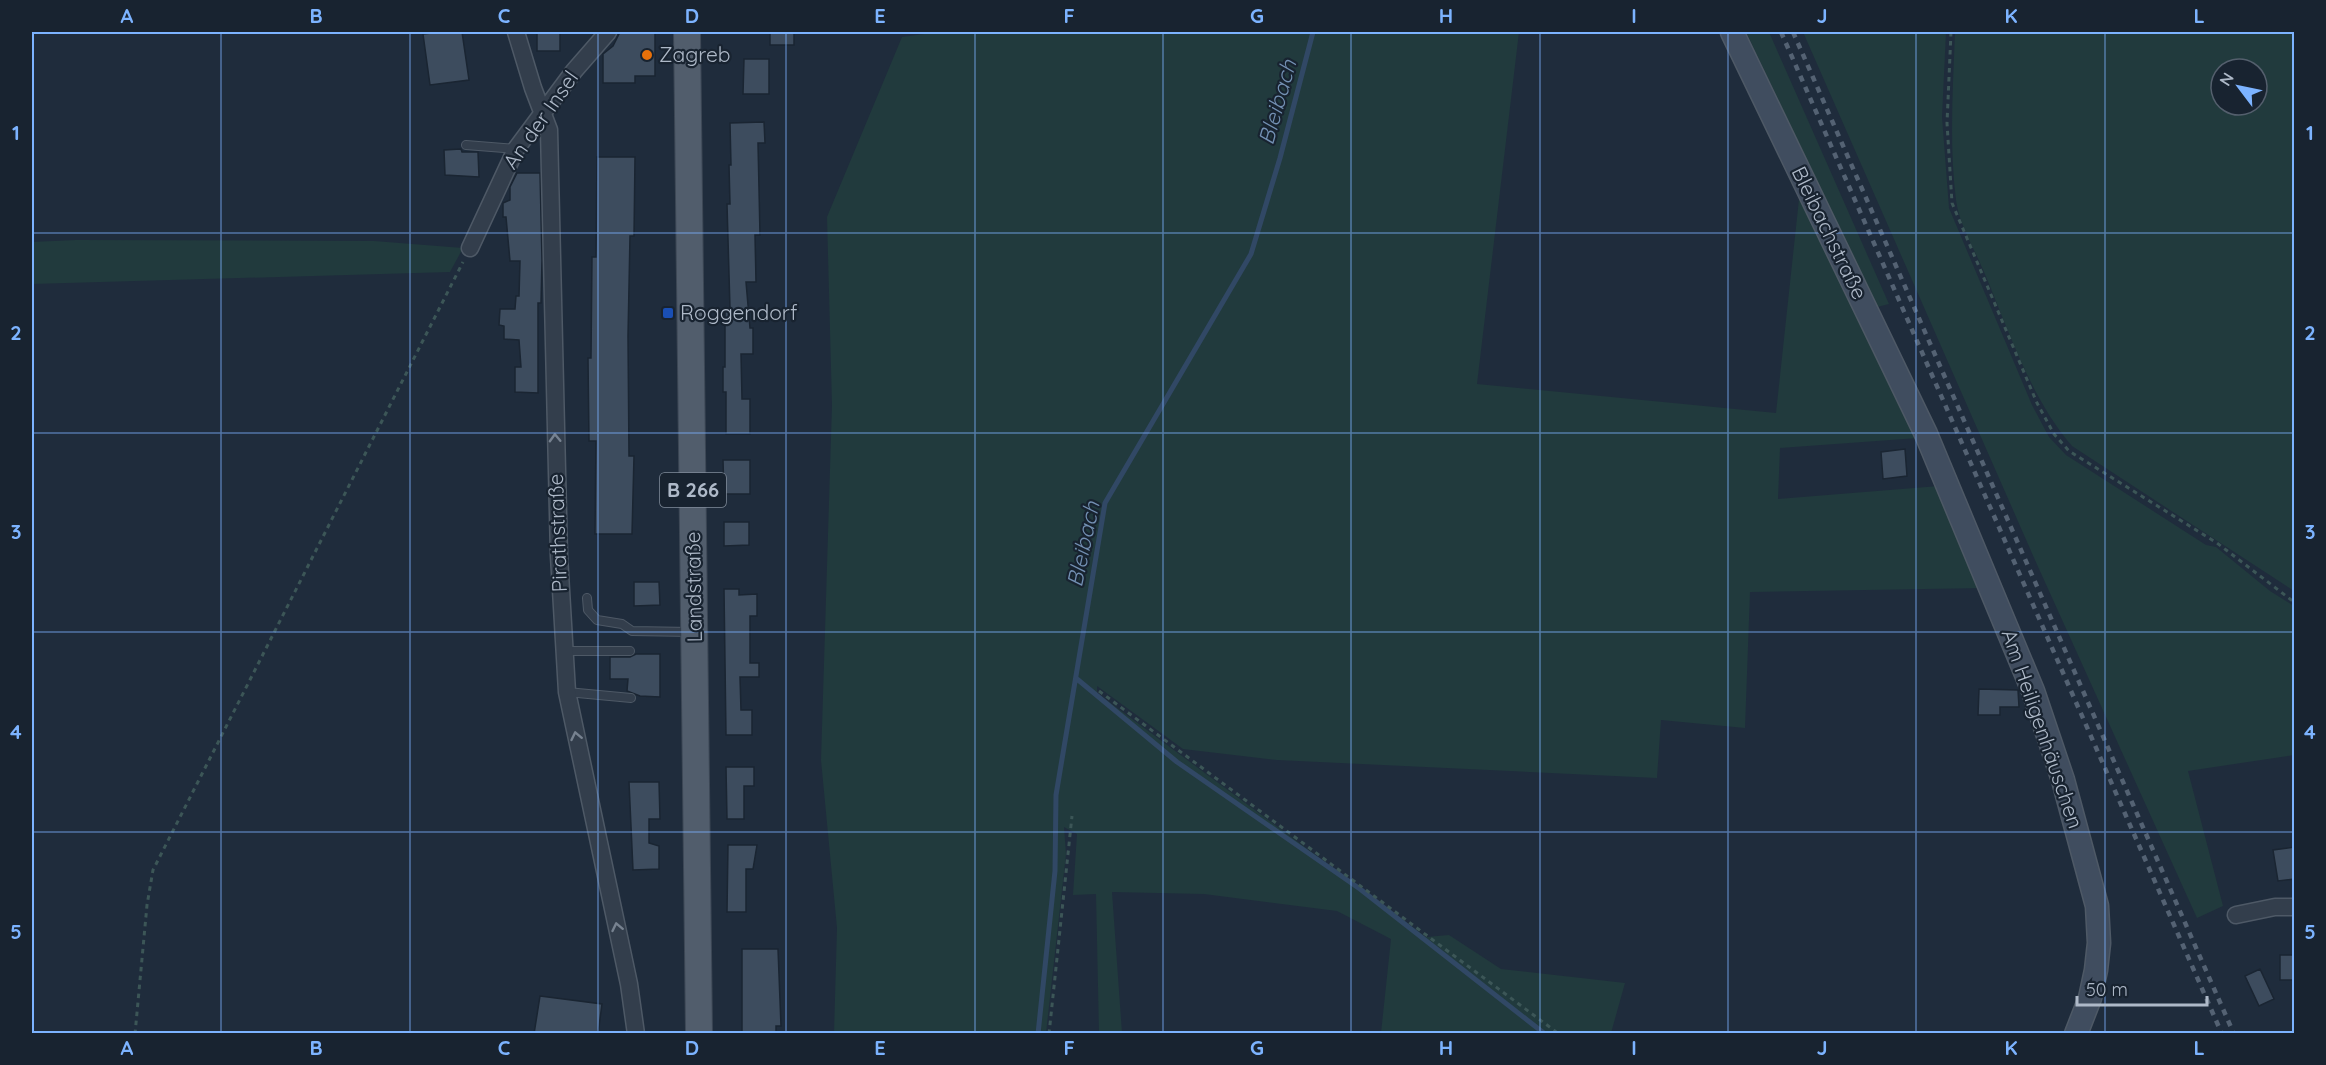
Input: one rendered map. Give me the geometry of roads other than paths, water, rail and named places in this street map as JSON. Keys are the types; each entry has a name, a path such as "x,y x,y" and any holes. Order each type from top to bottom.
{"main road":[{"name":"Landstraße","path":"687,32 699,1034"},
{"name":"Bleibachstraße","path":"1732,32 1926,434"},
{"name":"Am Heiligenhäuschen","path":"1926,434 2033,691 2063,780 2091,875 2097,906 2099,943 2090,998 2076,1034"}],"street":[{"name":"Pirathstraße","path":"516,32 549,130 555,407 563,651 567,692 629,984 636,1034"},
{"name":"An der Insel","path":"470,248 516,148 608,32"},
{"path":"2236,915 2275,907 2295,907"}],"lane":[{"path":"466,146 516,148"},
{"path":"587,598 588,610 604,622 622,624 632,630 694,632"},
{"path":"563,651 630,651"},
{"path":"567,692 632,698"}],"waterway":[{"name":"Bleibach","path":"1038,1034 1055,871 1056,795 1105,503 1251,254 1280,158 1313,32"},
{"path":"1077,679 1177,762 1360,889 1545,1034"}],"railway":[{"path":"1781,32 2222,1034"},
{"path":"1793,32 2234,1034"}],"place":[{"name":"Zagreb","path":"647,55"},
{"name":"Roggendorf","path":"668,313"}]}
